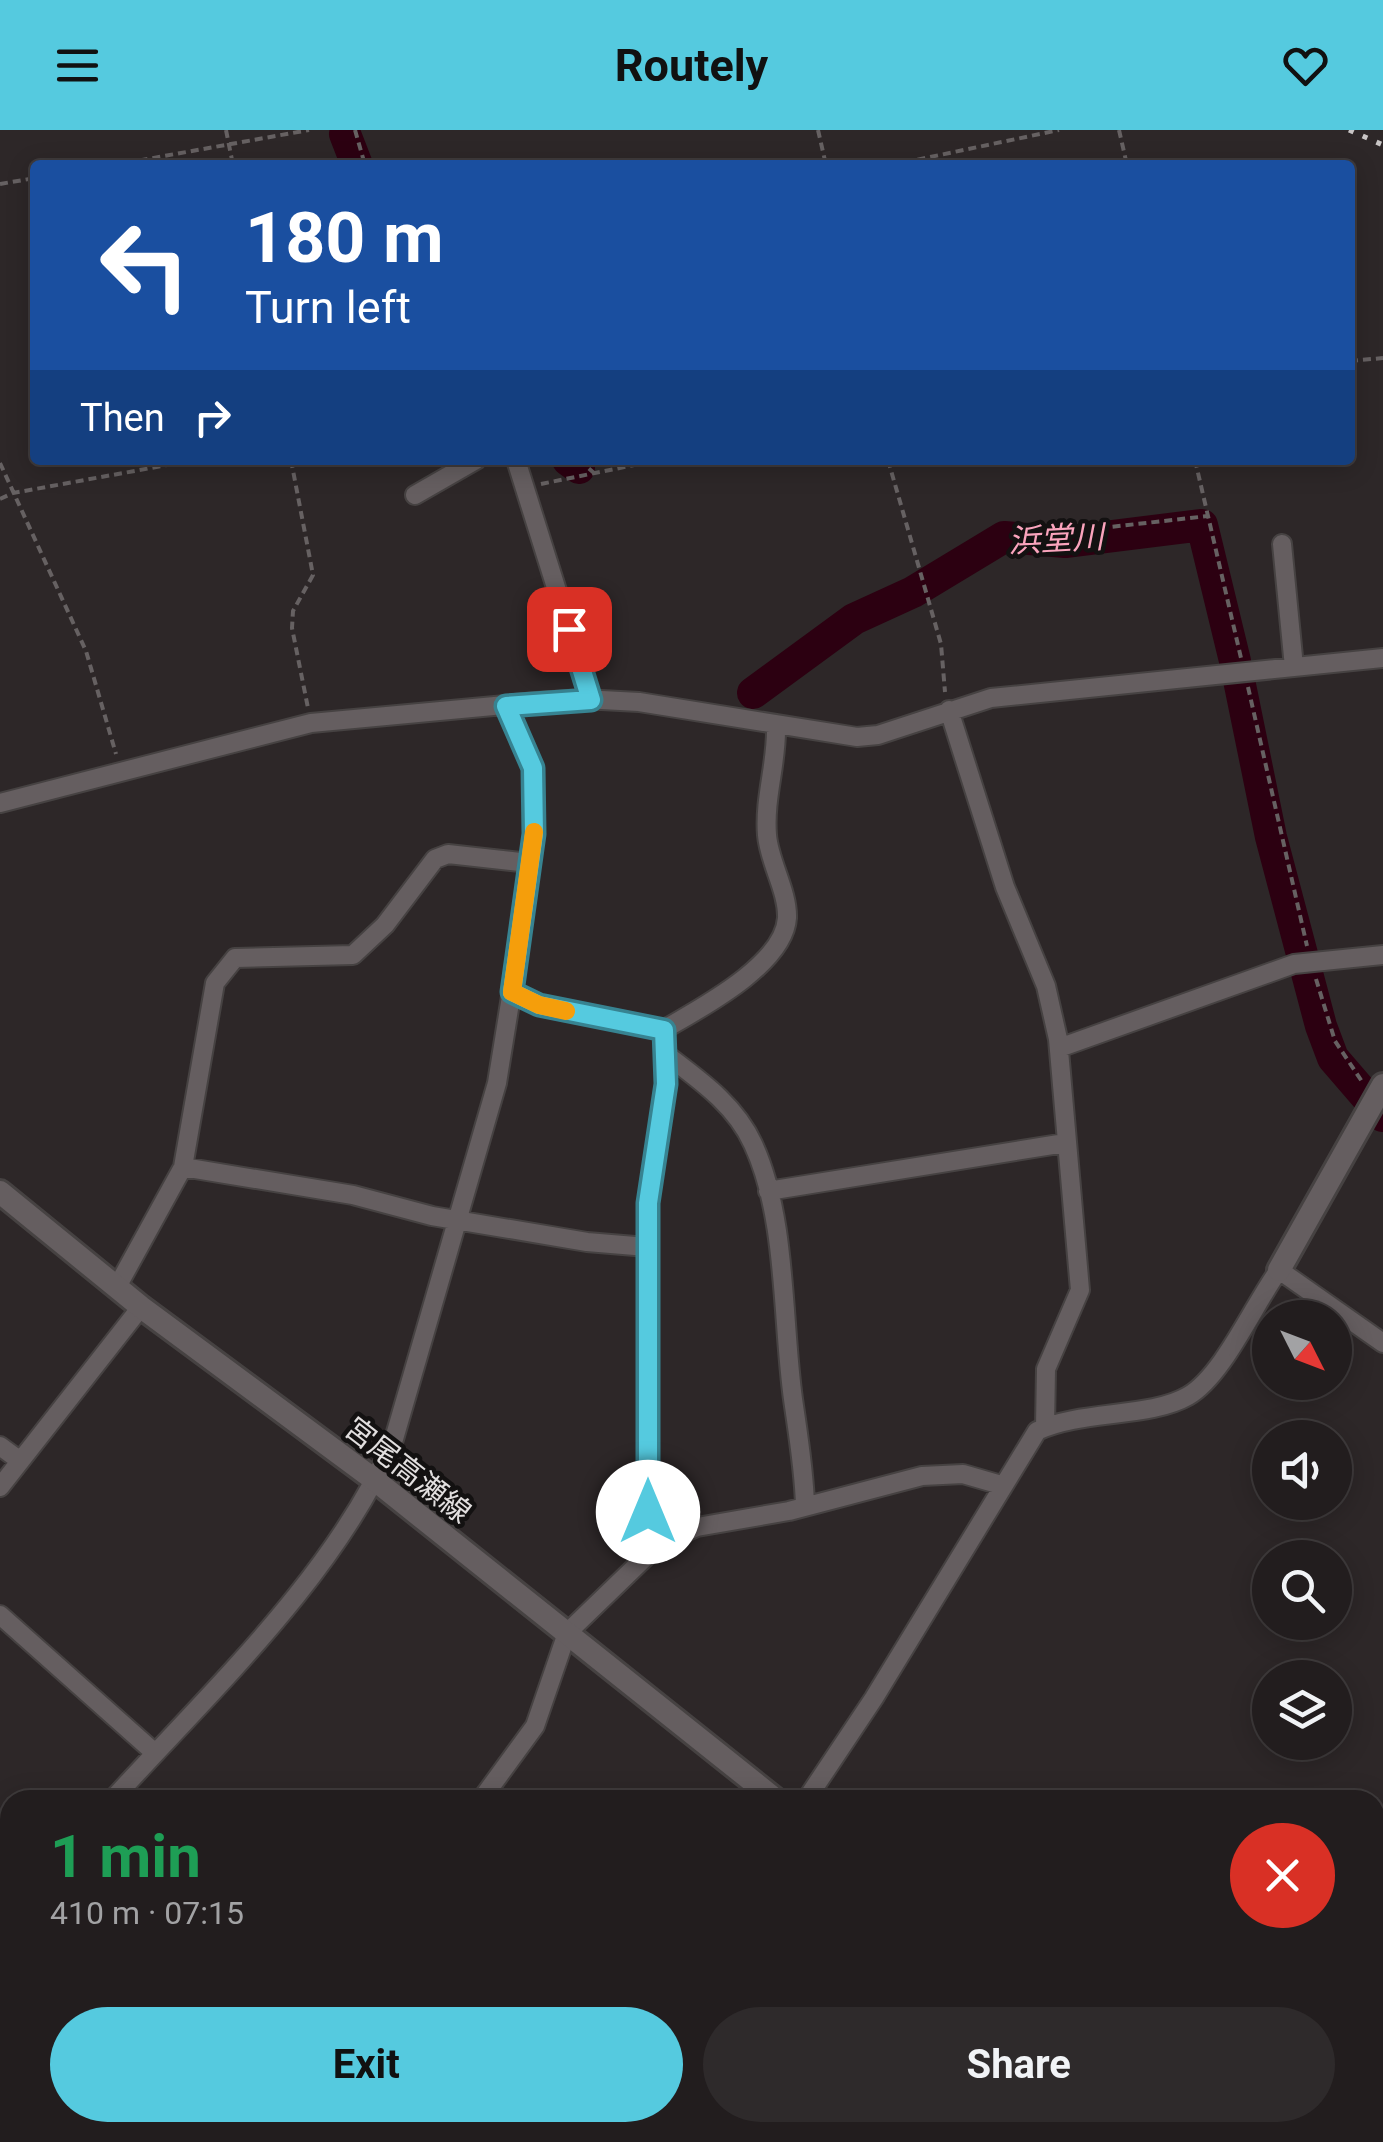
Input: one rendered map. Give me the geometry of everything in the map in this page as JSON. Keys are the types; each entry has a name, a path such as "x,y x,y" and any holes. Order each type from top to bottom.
{"main road":[{"path":"1279,1270 1377,1097"},
{"name":"宮尾高瀬線","path":"0,1192 141,1307 376,1481 763,1790"}],"street":[{"path":"415,494 467,465"},
{"path":"517,465 591,700"},
{"path":"1282,544 1294,667"},
{"path":"0,803 311,723 591,700 640,702 857,737 878,735 991,698 1383,658"},
{"path":"121,1790 306,1578 376,1481 394,1439 497,1082 512,992 530,863 533,768 506,706"},
{"path":"948,710 1005,886 1046,986 1059,1048 1080,1290 1046,1368 1045,1427"},
{"path":"512,992 539,1005 664,1030 722,996 756,968 776,944 787,918 767,842 766,814 777,756 776,726"},
{"path":"118,1286 183,1167 216,983 235,958 353,955 386,924 436,859 448,854 530,863"},
{"path":"1059,1048 1305,962 1383,955"},
{"path":"649,1550 648,1203 666,1084 664,1030"},
{"path":"664,1053 708,1087 737,1117 754,1145 768,1191 806,1505"},
{"path":"768,1191 1065,1143"},
{"path":"183,1167 587,1242 647,1247"},
{"path":"813,1790 874,1698 1027,1442 1045,1427 1188,1396 1209,1376 1279,1270 1383,1343"},
{"path":"0,1487 141,1307"},
{"path":"0,1446 19,1460"},
{"path":"488,1790 535,1726 567,1633 649,1550 696,1527 947,1473 1001,1485"},
{"path":"0,1616 154,1753"}],"path":[{"path":"226,130 232,160"},
{"path":"144,160 309,130"},
{"path":"355,130 364,160"},
{"path":"818,130 825,160"},
{"path":"916,160 1059,130"},
{"path":"1119,130 1126,160"},
{"path":"0,184 30,179"},
{"path":"1355,361 1383,358"},
{"path":"0,463 86,651 122,773"},
{"path":"0,499 14,492 167,465"},
{"path":"291,465 312,575 293,611 292,628 311,723"},
{"path":"585,465 594,473"},
{"path":"524,488 634,465"},
{"path":"889,465 940,644 948,710"},
{"path":"1196,465 1305,962 1346,1063 1377,1097"},
{"path":"1048,534 1208,516"}],"waterway":[{"name":"浜堂川","path":"345,134 355,160"},
{"name":"浜堂川","path":"575,465 579,468"},
{"name":"浜堂川","path":"753,693 854,619 913,592 1004,537 1065,542 1202,525 1235,661"},
{"name":"浜堂川","path":"1239,680 1271,837 1321,1026 1333,1058 1383,1116"}],"railway":[{"path":"1349,130 1383,145"}],"slow traffic":[{"path":"534,832 512,992 539,1005 566,1011"}],"route":[{"path":"569,629 591,700 506,706 533,768 534,834 512,992 539,1005 664,1030 666,1084 648,1203 648,1512"}]}
